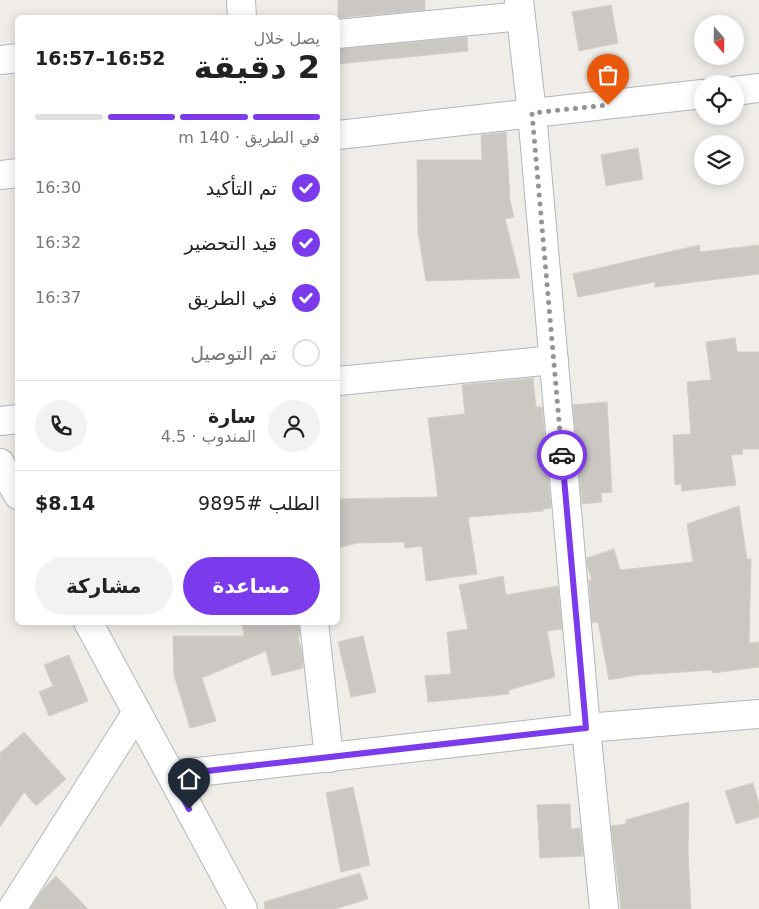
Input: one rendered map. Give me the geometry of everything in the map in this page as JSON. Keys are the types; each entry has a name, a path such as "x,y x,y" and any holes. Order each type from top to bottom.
{"street":[{"path":"241,0 242,15"},
{"path":"340,34 520,8 532,113 586,728 604,909"},
{"path":"0,60 15,58"},
{"path":"744,90 759,88"},
{"path":"340,136 694,95"},
{"path":"0,175 15,173"},
{"path":"340,381 554,360"},
{"path":"0,421 15,419"},
{"path":"0,463 15,490"},
{"path":"90,625 243,909"},
{"path":"314,625 329,758"},
{"path":"12,909 136,712"},
{"path":"171,775 586,728 759,714"}],"building":[{"path":"338,0 425,0 425,10 340,18 340,15 338,15"},
{"path":"611,5 618,43 579,51 572,12"},
{"path":"467,37 468,51 340,64 340,49"},
{"path":"506,132 510,200 514,217 505,219 520,278 426,281 418,232 417,160 482,160 481,135"},
{"path":"638,148 643,179 606,186 601,155"},
{"path":"699,245 700,252 759,245 759,274 655,287 655,282 578,297 573,274"},
{"path":"735,338 737,352 759,352 759,449 742,449 743,454 731,455 736,485 682,491 681,484 675,485 673,435 691,434 687,382 711,380 706,342"},
{"path":"533,378 536,407 542,407 551,508 543,509 543,511 468,517 477,574 426,581 422,546 405,548 404,542 357,543 340,547 340,499 438,497 428,418 465,414 462,385"},
{"path":"607,402 612,492 601,493 602,502 582,504 573,405"},
{"path":"739,506 747,559 751,559 749,643 759,642 759,667 713,673 712,670 636,675 609,680 598,622 592,623 589,580 592,580 587,565 587,558 614,549 620,570 693,562 687,524"},
{"path":"503,576 506,595 558,586 562,629 547,631 555,677 509,690 509,694 428,702 425,676 451,674 447,632 468,629 459,585"},
{"path":"242,625 299,625 300,636 298,637 303,668 272,676 266,651 202,678 216,721 190,728 174,675 173,636 244,636"},
{"path":"363,636 376,692 351,697 338,642"},
{"path":"69,655 88,701 49,716 39,692 53,686 44,665"},
{"path":"24,732 66,779 36,806 24,792 0,827 0,753"},
{"path":"753,783 759,804 759,817 736,824 725,791"},
{"path":"353,787 370,865 341,872 326,793"},
{"path":"689,802 688,853 691,909 621,909 611,826 626,824 626,820"},
{"path":"570,804 571,829 580,828 583,856 540,858 537,805"},
{"path":"360,873 368,899 335,909 265,909 264,902"},
{"path":"56,876 88,909 30,909 44,888"}],"way so far":[{"path":"562,455 532,113 608,105"}],"route":[{"path":"189,809 171,775 586,728 562,455"}]}
